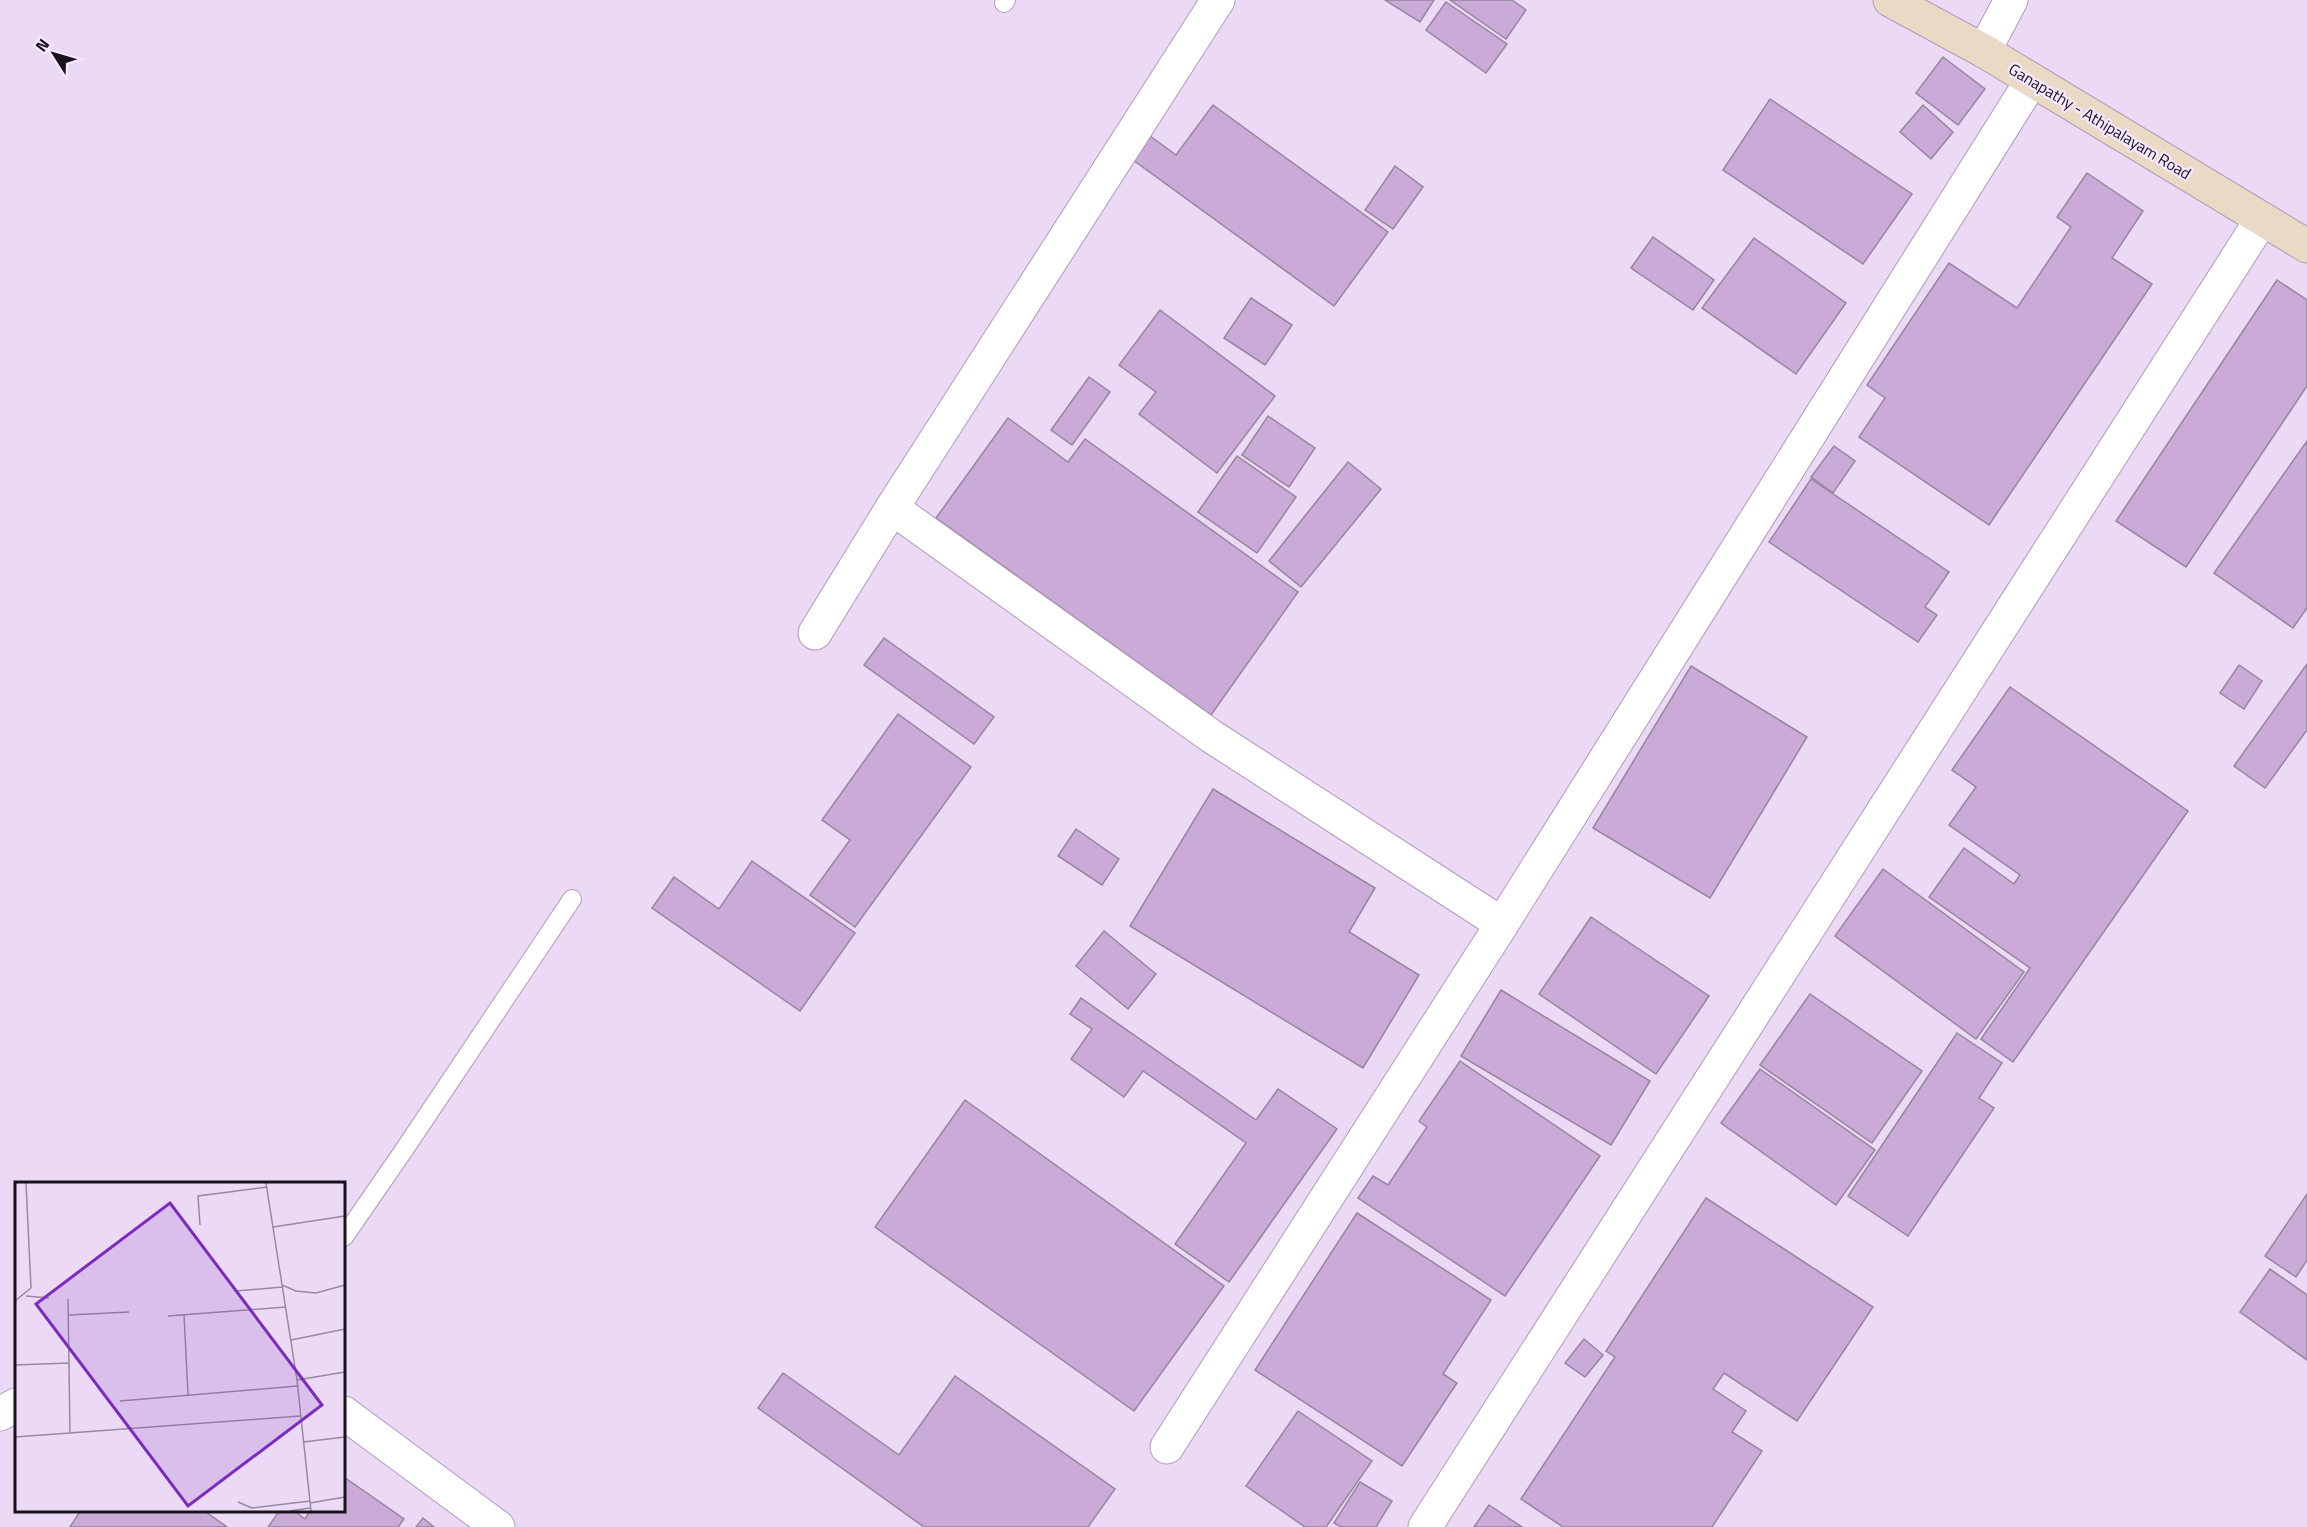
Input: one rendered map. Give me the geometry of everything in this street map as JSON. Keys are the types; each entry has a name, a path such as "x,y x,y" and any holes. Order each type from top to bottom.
{"main road":[{"name":"Ganapathy - Athipalayam Road","path":"1890,0 1984,51 2307,246"}],"street":[{"path":"815,633 892,508 1218,0"},
{"path":"1984,51 2012,0"},
{"path":"1167,1447 1502,924 2032,80"},
{"path":"1425,1527 2262,219"},
{"path":"892,508 1211,736 1502,924"},
{"path":"0,1414 15,1406"},
{"path":"345,1414 498,1527"}],"lane":[{"path":"345,1236 572,899"}],"building":[{"path":"1385,0 1434,0 1420,22"},
{"path":"1450,0 1512,0 1526,10 1506,39"},
{"path":"1446,2 1507,44 1486,73 1426,30"},
{"path":"1943,57 1985,89 1958,125 1916,93"},
{"path":"1770,99 1912,194 1863,264 1723,170"},
{"path":"1213,105 1388,232 1334,306 1129,157 1146,133 1176,155"},
{"path":"1923,105 1953,132 1931,159 1900,132"},
{"path":"1395,166 1423,187 1393,229 1365,210"},
{"path":"2087,173 2143,211 2112,258 2152,284 1989,525 1859,437 1885,398 1867,385 1949,263 2017,308 2071,227 2057,217"},
{"path":"1653,237 1714,280 1693,310 1631,268"},
{"path":"1754,238 1846,303 1796,374 1702,308"},
{"path":"2277,280 2307,300 2307,386 2186,567 2116,521"},
{"path":"1251,298 1292,325 1265,365 1224,338"},
{"path":"1160,310 1275,396 1217,473 1139,414 1156,392 1119,365"},
{"path":"1089,377 1110,392 1072,445 1051,430"},
{"path":"1268,416 1315,448 1289,487 1242,455"},
{"path":"1008,418 1068,462 1085,439 1298,592 1211,715 936,518"},
{"path":"2307,441 2307,608 2293,628 2214,573"},
{"path":"1834,446 1855,461 1833,493 1811,477"},
{"path":"1237,456 1296,497 1257,553 1198,512"},
{"path":"1348,462 1381,489 1301,587 1269,561"},
{"path":"1811,479 1949,572 1925,607 1937,615 1918,642 1769,542"},
{"path":"884,638 994,717 974,744 864,665"},
{"path":"2307,664 2307,730 2265,788 2234,766"},
{"path":"2239,665 2262,681 2244,709 2220,693"},
{"path":"1691,666 1807,737 1710,898 1593,828"},
{"path":"2010,687 2188,811 2013,1062 1981,1039 2030,968 1929,897 1964,848 2014,884 2020,875 1949,825 1976,787 1952,770"},
{"path":"898,714 971,767 855,927 810,895 850,840 822,820"},
{"path":"1213,789 1375,888 1349,932 1419,975 1363,1068 1130,926"},
{"path":"1076,829 1119,859 1102,885 1058,856"},
{"path":"752,861 855,933 800,1011 652,908 674,877 719,909"},
{"path":"1883,869 2024,972 1976,1039 1835,936"},
{"path":"1591,917 1709,996 1656,1074 1539,994"},
{"path":"1104,931 1156,974 1128,1009 1076,966"},
{"path":"1501,990 1650,1081 1611,1145 1461,1056"},
{"path":"1810,994 1922,1071 1872,1143 1760,1065"},
{"path":"1081,998 1256,1120 1278,1089 1337,1129 1229,1282 1175,1244 1246,1143 1143,1071 1124,1097 1071,1059 1092,1029 1070,1014"},
{"path":"1957,1033 2002,1063 1979,1098 1994,1108 1908,1236 1848,1196"},
{"path":"1460,1061 1600,1156 1505,1296 1358,1198 1373,1176 1388,1185 1427,1127 1419,1121"},
{"path":"1760,1069 1875,1150 1836,1205 1721,1123"},
{"path":"965,1100 1224,1286 1134,1411 875,1227"},
{"path":"2307,1194 2307,1260 2296,1277 2265,1256"},
{"path":"1706,1198 1873,1307 1797,1421 1724,1373 1713,1389 1746,1411 1732,1432 1762,1451 1712,1527 1563,1527 1521,1499 1615,1357 1606,1351"},
{"path":"1357,1213 1491,1300 1443,1374 1457,1383 1402,1466 1255,1370"},
{"path":"2270,1269 2307,1295 2307,1360 2240,1312"},
{"path":"1584,1339 1603,1355 1585,1377 1565,1363"},
{"path":"783,1373 899,1455 955,1376 1115,1489 1088,1527 924,1527 758,1408"},
{"path":"1298,1411 1372,1461 1326,1527 1305,1527 1246,1486"},
{"path":"345,1478 404,1519 398,1527 268,1527 279,1512 296,1512 305,1519 309,1512 345,1512"},
{"path":"1360,1482 1392,1501 1376,1527 1341,1527 1334,1523"},
{"path":"1489,1505 1522,1527 1474,1527"},
{"path":"80,1512 206,1512 227,1527 70,1527"},
{"path":"423,1518 434,1527 416,1527"}]}
